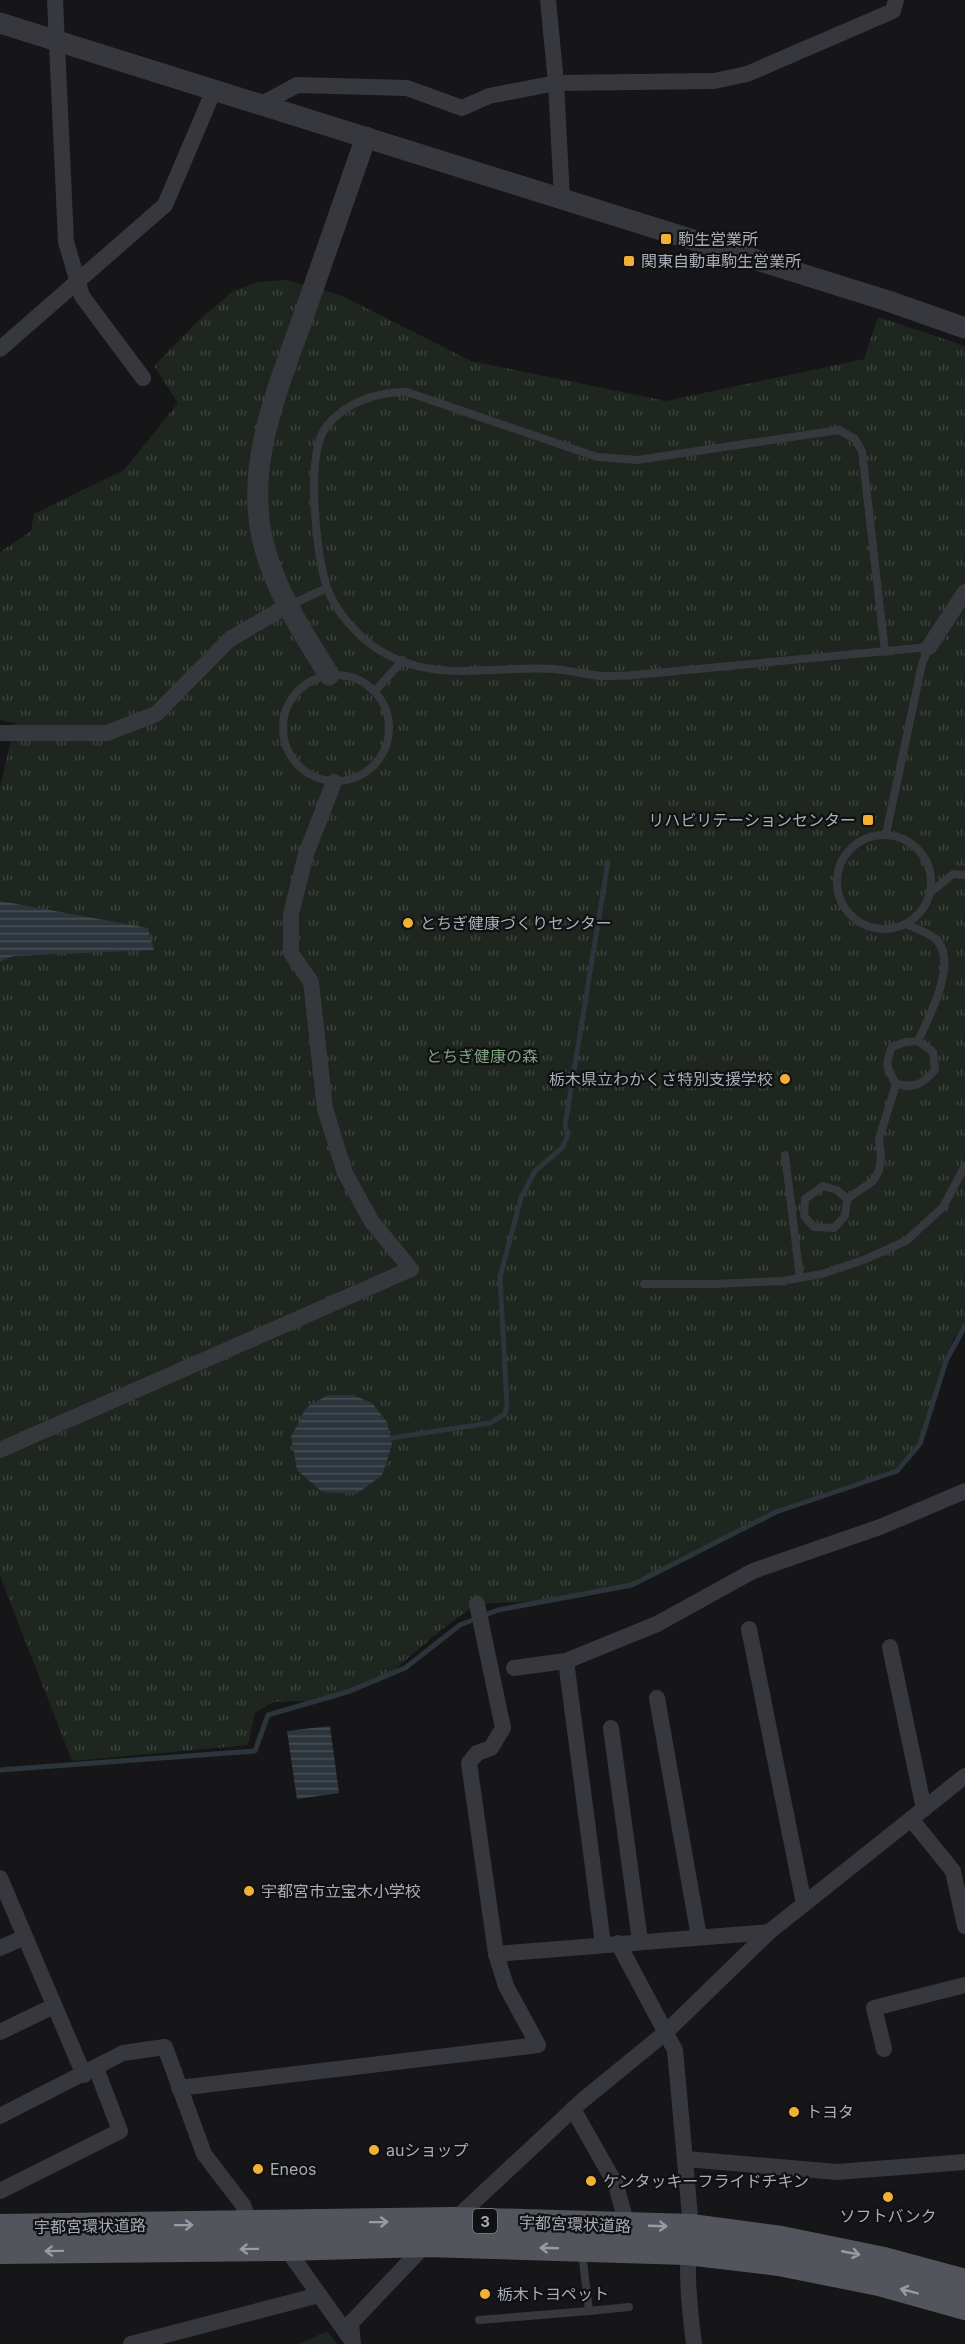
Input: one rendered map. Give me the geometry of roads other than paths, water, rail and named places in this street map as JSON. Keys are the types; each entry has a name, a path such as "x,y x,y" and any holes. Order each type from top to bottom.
{"main road":[{"name":"宇都宮環状道路","path":"0,2227 453,2220 627,2225 801,2268 879,2283 965,2307"},
{"name":"宇都宮環状道路","path":"0,2251 426,2244 582,2249 689,2240 781,2239 884,2260 965,2282"}],"street":[{"path":"55,0 66,242 82,296 143,378"},
{"path":"548,0 556,83 562,198"},
{"path":"260,105 297,85 407,88 462,108 489,96 556,83 714,81 747,74 893,12 896,0"},
{"path":"0,23 888,301 965,328"},
{"path":"0,349 165,205 214,90"},
{"path":"329,675 287,606 262,537 257,498 259,463 270,414 366,137"},
{"path":"929,647 965,592"},
{"path":"0,733 107,734 156,714 230,639 287,606"},
{"path":"0,1450 411,1269 372,1222 345,1173 325,1109 311,982 291,953 291,914 306,854 334,782"},
{"path":"514,1668 566,1661 657,1624 753,1571 880,1527 965,1491"},
{"path":"179,2088 538,2045 506,1986 496,1954 470,1763 477,1753 491,1748 503,1728 477,1604"},
{"path":"749,1629 804,1904"},
{"path":"890,1647 918,1814 959,1869 965,1926"},
{"path":"566,1661 610,1944 675,2050 686,2159 689,2311 694,2344"},
{"path":"657,1698 699,1937"},
{"path":"611,1728 640,1941"},
{"path":"353,2343 351,2323 426,2244 573,2109 665,2033 769,1932 965,1776"},
{"path":"0,1878 54,2006 120,2131 0,2191"},
{"path":"496,1954 769,1932"},
{"path":"0,1948 25,1936"},
{"path":"884,2049 874,2008 965,1985"},
{"path":"0,2032 54,2006"},
{"path":"0,2116 123,2053 165,2047 204,2154 243,2205 252,2224"},
{"path":"573,2109 616,2185 627,2225"},
{"path":"686,2159 837,2172 965,2162"},
{"path":"286,2248 353,2343"},
{"path":"131,2344 319,2295"}],"lane":[{"path":"885,652 862,451 855,439 839,430 637,460 597,457 407,392 388,392 365,398 342,413 326,427 318,445 314,485 320,552 327,588 340,613 359,634 380,650 404,660 448,672 514,668 554,669 602,676 634,675 885,652 929,647 922,664 886,834"},
{"path":"287,606 327,588"},
{"path":"375,691 404,660"},
{"path":"329,675 350,676 367,684 375,691 385,706 390,724 386,749 375,766 358,777 334,782 313,776 297,765 285,745 283,734 285,712 295,695 310,681 329,675"},
{"path":"930,893 930,873 924,856 905,839 886,834 868,837 850,848 837,872 837,892 843,907 852,917 868,927 889,929 906,924 921,910 930,893 953,874 965,875"},
{"path":"906,924 934,937 942,951 944,969 939,996 918,1041"},
{"path":"847,1199 837,1190 823,1186 804,1199 804,1216 814,1227 834,1228 845,1216 847,1199 873,1181 879,1171 881,1156 879,1139 896,1084 888,1070 886,1060 892,1047 905,1042 918,1041 933,1052 935,1070 926,1081 914,1088 896,1084"},
{"path":"785,1155 800,1278"},
{"path":"644,1284 782,1281 822,1274 866,1259 906,1241 943,1208 965,1166"},
{"path":"582,2249 589,2312"},
{"path":"479,2320 629,2307"}],"waterway":[{"path":"391,1438 490,1423 505,1414 507,1405 500,1277 521,1198 535,1171 562,1148 568,1135 565,1126 608,862"},
{"path":"0,1770 255,1751 268,1715 350,1691 405,1668 460,1625 498,1610 632,1585 776,1512 897,1471 920,1444 946,1361 965,1326"}],"place":[{"name":"駒生営業所","path":"666,239"},
{"name":"関東自動車駒生営業所","path":"629,261"},
{"name":"リハビリテーションセンター","path":"868,820"},
{"name":"とちぎ健康づくりセンター","path":"408,923"},
{"name":"栃木県立わかくさ特別支援学校","path":"785,1079"},
{"name":"宇都宮市立宝木小学校","path":"249,1891"},
{"name":"トヨタ","path":"794,2112"},
{"name":"auショップ","path":"374,2150"},
{"name":"Eneos","path":"258,2169"},
{"name":"ケンタッキーフライドチキン","path":"591,2181"},
{"name":"ソフトバンク","path":"888,2197"},
{"name":"栃木トヨペット","path":"485,2294"}],"park label":[{"name":"とちぎ健康の森","path":"482,1056"}]}
